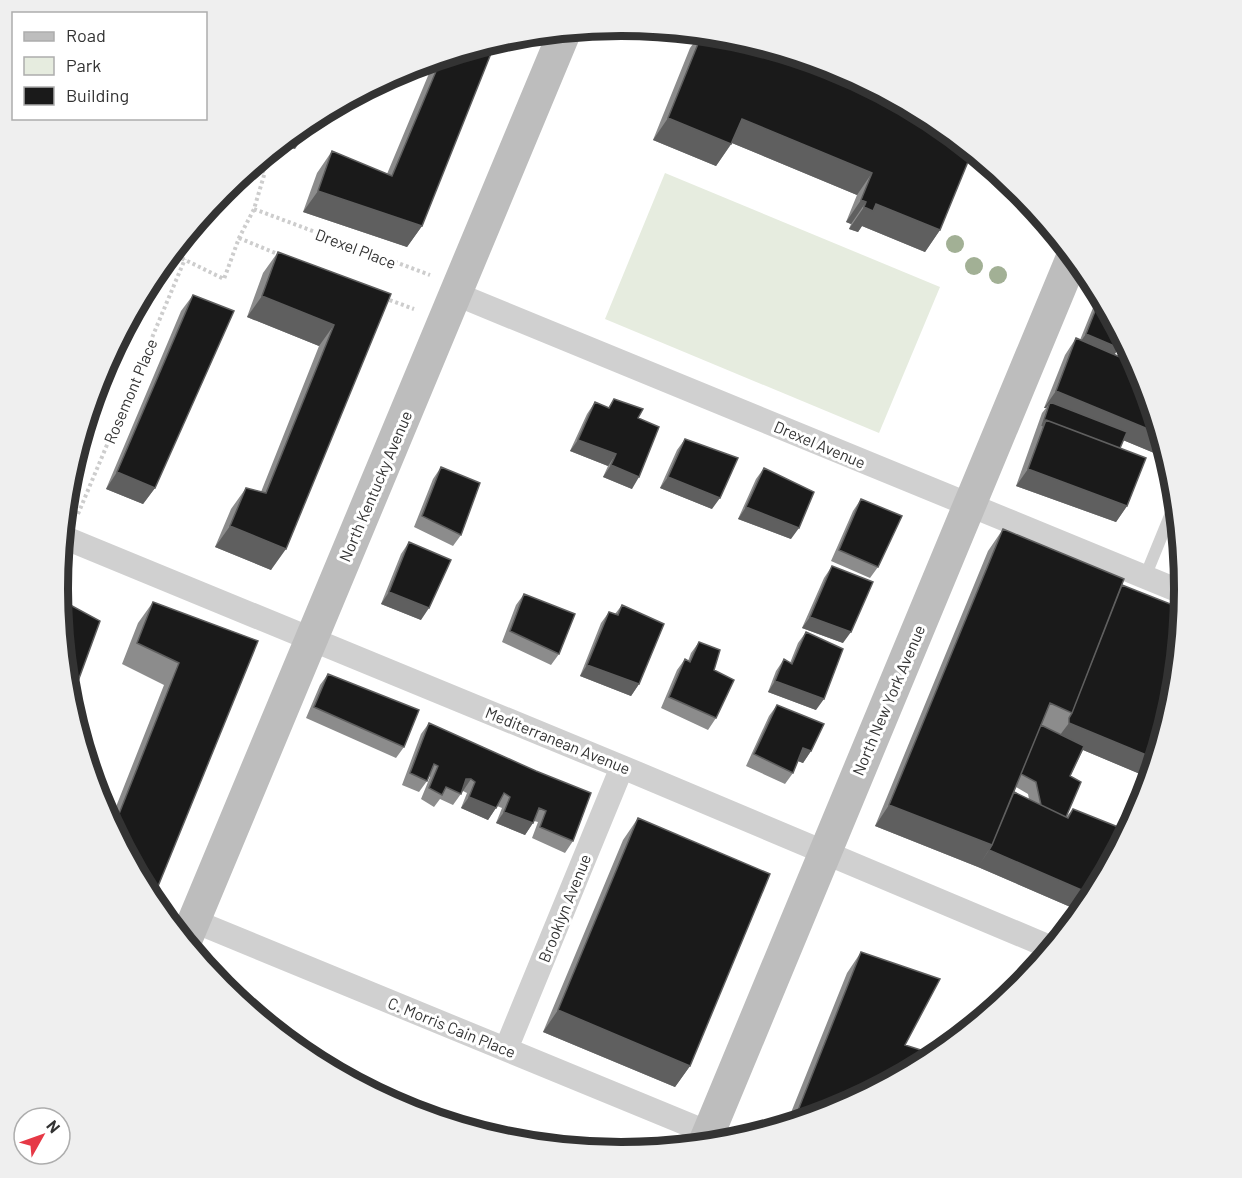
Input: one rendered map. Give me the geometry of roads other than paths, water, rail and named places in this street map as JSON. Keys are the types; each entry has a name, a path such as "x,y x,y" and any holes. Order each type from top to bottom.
{"street":[{"name":"North Kentucky Avenue","path":"190,932 561,40"},
{"name":"North New York Avenue","path":"709,1134 1069,265"},
{"name":"Drexel Avenue","path":"453,300 1174,589"},
{"name":"Mediterranean Avenue","path":"70,540 622,767 1045,945"},
{"name":"Brooklyn Avenue","path":"506,1049 622,767"},
{"name":"C. Morris Cain Place","path":"190,932 506,1049 700,1136"}],"lane":[{"path":"1145,577 1169,518"}]}
